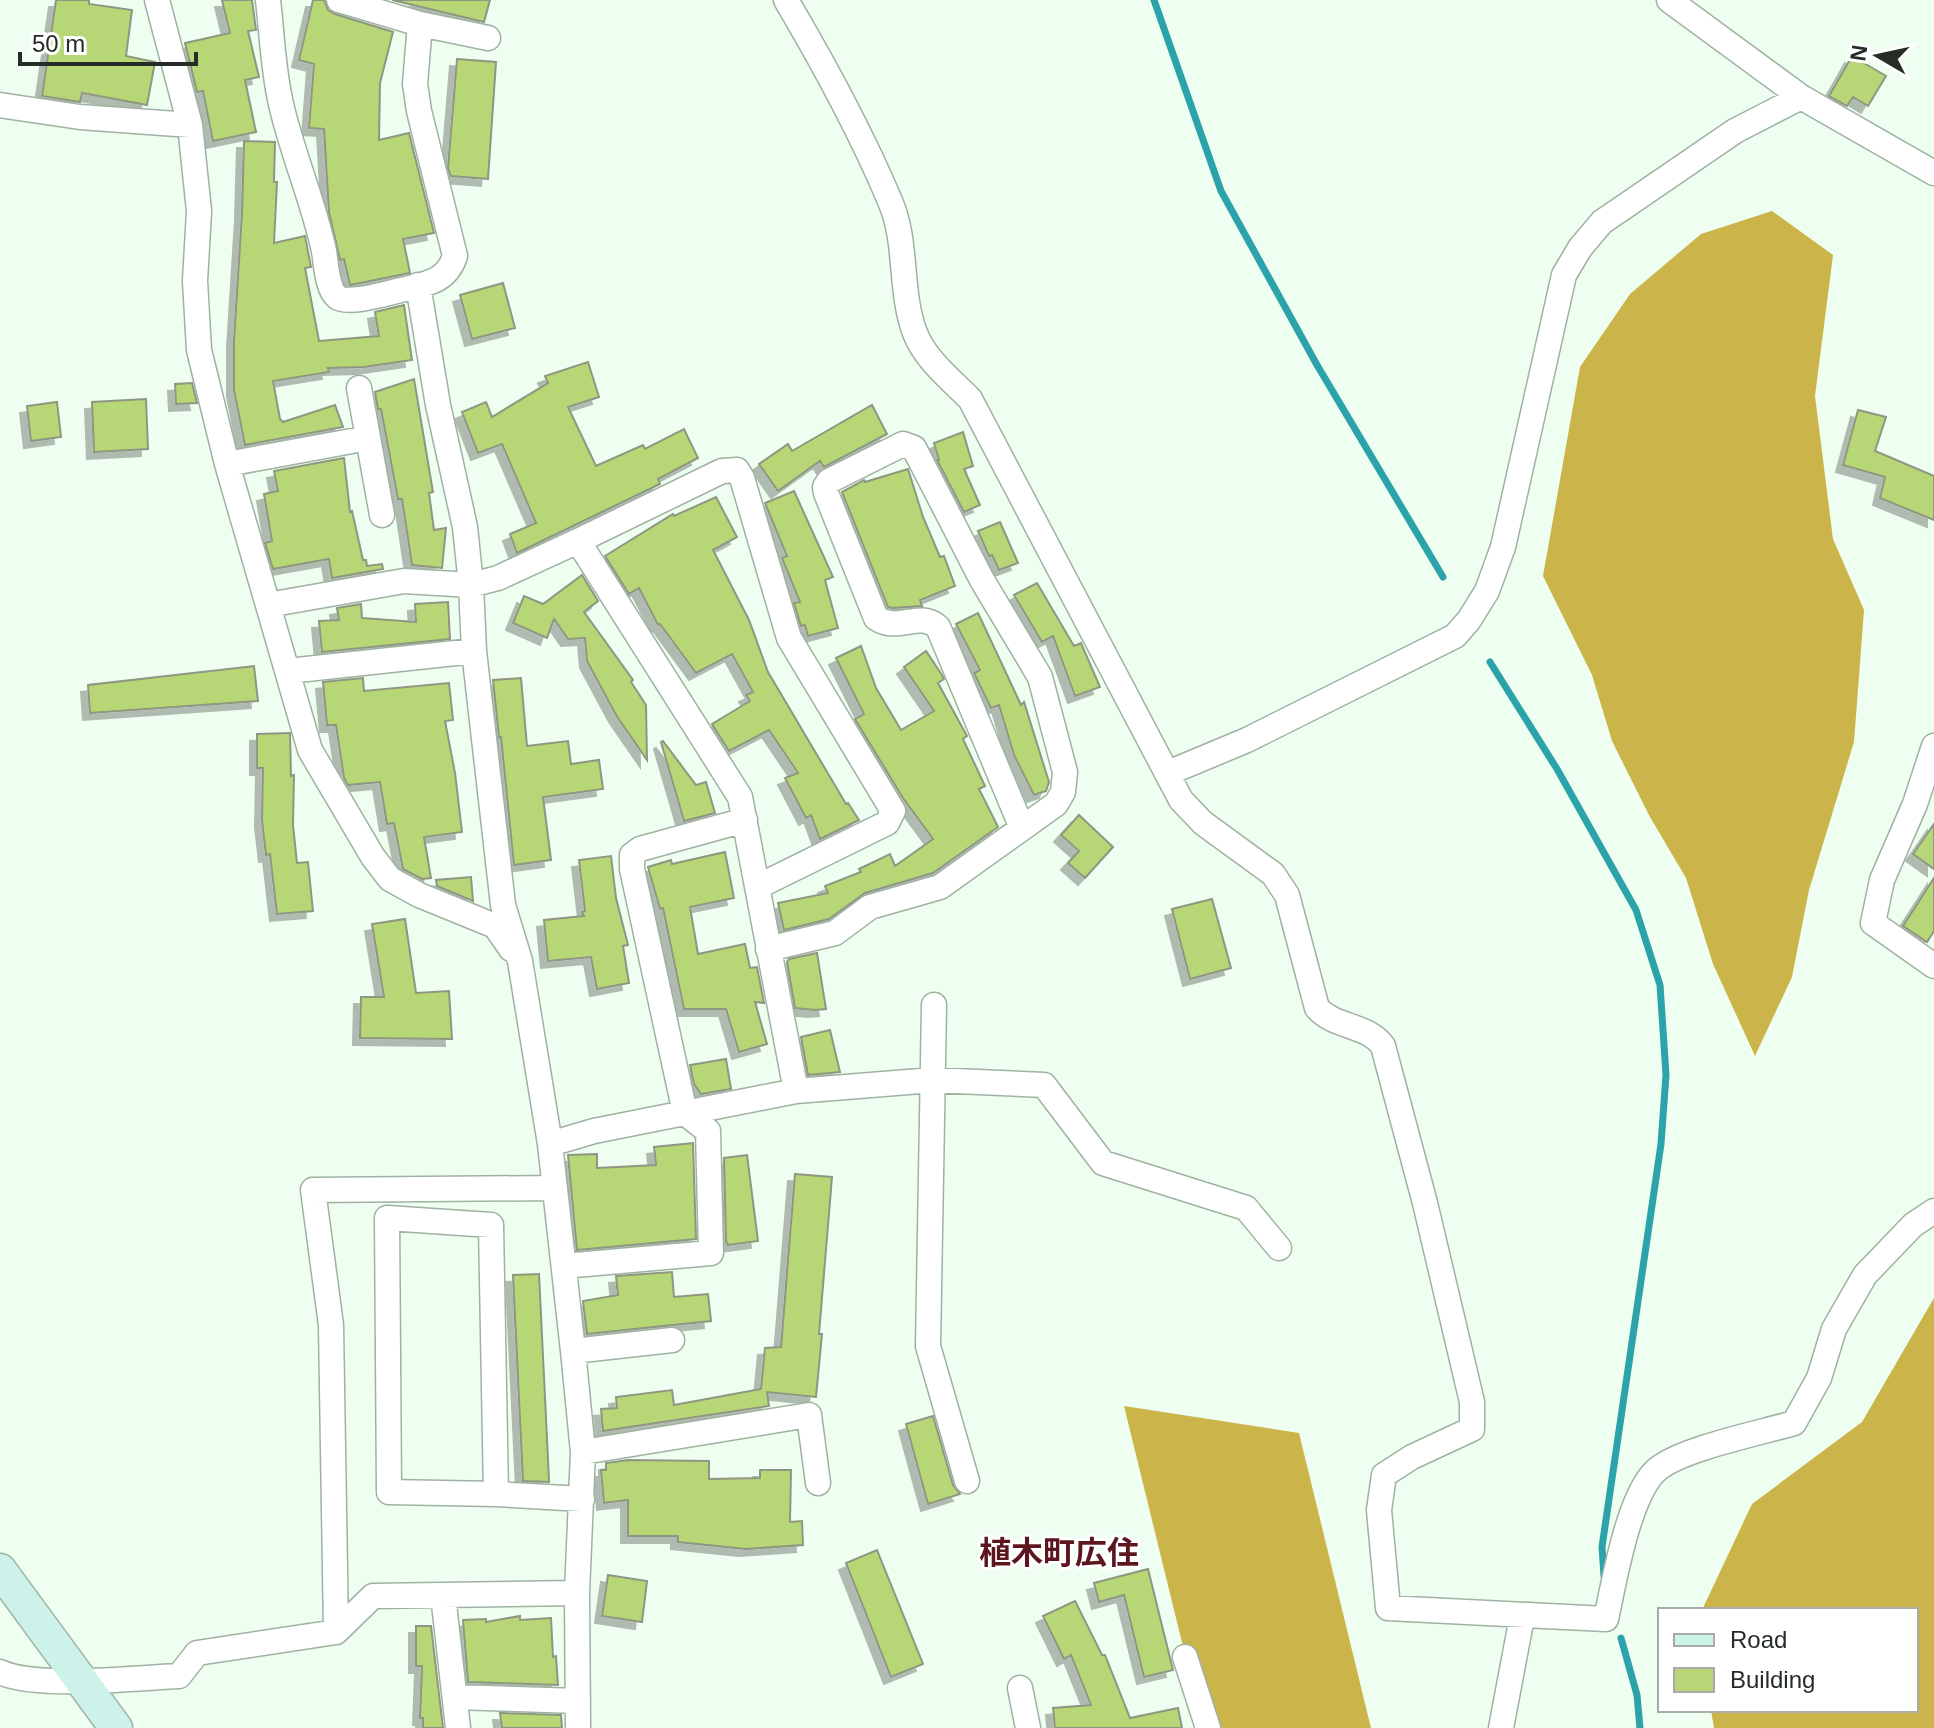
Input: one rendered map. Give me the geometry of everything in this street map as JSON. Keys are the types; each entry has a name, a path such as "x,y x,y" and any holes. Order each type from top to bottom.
{"street":[{"path":"157,0 190,125 199,211 195,281 199,350 227,464 310,750 373,857 390,879 419,895 495,926 520,961"},
{"path":"268,0 281,106 319,225 335,296 350,300 443,278 451,270 455,256 417,98 415,84 420,24"},
{"path":"339,0 420,24 488,38"},
{"path":"786,0 846,102 892,204 907,305 915,334 926,354 970,399 1181,800 1203,823 1273,874 1287,895 1317,1008 1327,1019 1375,1035 1383,1046 1421,1188 1472,1402 1472,1429 1412,1457 1384,1475 1379,1510 1388,1608 1606,1619 1625,1532 1649,1478 1657,1469 1679,1456 1794,1423 1819,1378 1834,1329 1865,1275 1913,1225 1934,1211"},
{"path":"1669,0 1801,97 1934,173"},
{"path":"1168,773 1247,740 1455,636 1487,591 1503,547 1564,275 1580,248 1602,222 1735,131 1801,97"},
{"path":"0,105 80,117 190,125"},
{"path":"418,285 438,405 465,527 474,651 503,905 520,961 550,1144 564,1266 583,1452 577,1593 578,1728"},
{"path":"359,388 382,515"},
{"path":"227,464 368,438"},
{"path":"768,949 835,933 870,907 940,887 1056,804 1063,792 1065,772 1040,677 982,580 914,448 903,444 829,481 825,487 826,493 876,618 893,625 916,620 938,627 1022,828"},
{"path":"268,605 404,581 471,585 498,578 722,471 737,470 742,478 789,638 893,811 887,823 757,887"},
{"path":"578,541 740,797 796,1091"},
{"path":"288,671 474,651"},
{"path":"1934,746 1915,804 1882,880 1873,923 1934,966"},
{"path":"564,1266 711,1253 708,1131 685,1113 632,869 632,855 640,849 745,820"},
{"path":"934,1005 928,1346 967,1481"},
{"path":"550,1144 594,1131 796,1091 933,1080 1044,1085 1103,1163 1246,1208 1279,1248"},
{"path":"336,1632 331,1325 313,1190 555,1188"},
{"path":"496,1494 491,1225 387,1218 389,1492 582,1499"},
{"path":"573,1351 672,1340"},
{"path":"583,1452 809,1415 818,1483"},
{"path":"0,1570 116,1728"},
{"path":"0,1672 11,1677 82,1681 179,1676 197,1653 336,1632 373,1596 577,1593"},
{"path":"443,1595 458,1728"},
{"path":"1501,1728 1522,1617"},
{"path":"1185,1657 1208,1728"},
{"path":"1020,1688 1028,1728"},
{"path":"455,1697 578,1701"}],"shaded area":[{"path":"1772,211 1833,255 1815,396 1833,539 1864,610 1854,742 1809,890 1792,977 1755,1056 1713,964 1686,878 1650,817 1612,741 1592,675 1543,576 1580,367 1630,294 1701,234"},
{"path":"1934,1298 1934,1728 1714,1728 1711,1712 1918,1712 1918,1608 1703,1608 1752,1504 1862,1422"},
{"path":"1124,1406 1299,1433 1371,1728 1203,1728"}],"building":[{"path":"56,0 89,0 89,4 132,10 126,56 155,62 147,105 82,93 80,102 42,96"},
{"path":"222,0 252,0 256,30 248,31 259,77 245,80 256,132 213,141 203,91 197,92 185,43 230,33"},
{"path":"313,0 324,0 328,10 335,14 393,32 380,83 379,140 409,133 434,233 403,239 410,273 350,285 344,259 340,260 329,212 324,129 309,128 314,64 299,60"},
{"path":"392,0 490,0 484,22"},
{"path":"1852,56 1886,76 1868,106 1853,97 1847,106 1829,96"},
{"path":"457,59 496,62 488,179 451,176 448,168"},
{"path":"244,141 275,142 274,243 305,236 311,267 305,268 319,341 379,336 375,312 404,305 412,360 364,367 328,368 329,372 273,381 283,422 335,405 343,427 245,445 234,390"},
{"path":"503,283 515,328 472,339 460,295"},
{"path":"588,362 599,397 568,407 596,466 643,445 645,449 684,429 698,458 658,479 660,484 517,553 510,534 536,523 502,444 478,453 462,412 486,402 492,417 548,383 545,376"},
{"path":"414,379 433,492 429,493 434,530 446,528 442,568 412,565 402,499 398,499 375,392"},
{"path":"192,383 197,403 176,404 175,384"},
{"path":"146,399 148,449 94,452 92,402"},
{"path":"57,402 61,437 31,441 27,406"},
{"path":"872,405 887,434 824,467 820,461 778,491 759,464 788,444 792,451"},
{"path":"1858,410 1886,417 1875,451 1934,476 1934,520 1880,498 1885,477 1843,465"},
{"path":"963,432 973,466 964,469 980,505 964,512 937,460 934,443"},
{"path":"344,458 350,512 363,560 366,560 367,566 382,564 383,569 332,578 329,559 273,569 265,543 272,541 264,494 278,491 274,471"},
{"path":"908,469 923,517 940,557 944,556 955,586 920,600 922,606 893,608 888,607 842,492 864,480"},
{"path":"794,491 833,577 825,580 838,628 808,636 805,625 801,626 794,603 800,602 782,558 787,556 765,503"},
{"path":"716,497 737,537 713,550 749,620 768,672 846,804 859,820 820,839 811,815 806,818 785,778 798,773 769,730 729,751 712,724 750,701 746,695 753,692 732,654 696,673 658,625 639,588 629,594 605,556 673,514"},
{"path":"1000,522 1018,563 999,570 978,531"},
{"path":"582,575 598,601 584,612 633,680 631,682 646,705 647,760 616,715 587,661 585,638 568,639 554,619 547,638 513,623 524,596 543,604"},
{"path":"1037,583 1074,646 1081,643 1100,687 1075,696 1053,636 1042,642 1014,595"},
{"path":"448,602 450,639 322,652 319,621 339,620 337,608 361,604 362,618 416,622 415,604"},
{"path":"978,613 1021,705 1024,702 1049,782 1046,791 1034,795 1014,755 999,705 991,708 974,673 980,670 956,624"},
{"path":"861,646 876,688 901,730 934,711 904,667 926,651 944,679 938,683 967,736 963,739 985,786 979,789 998,827 933,873 865,893 829,919 784,930 778,903 828,893 825,886 861,872 859,869 890,854 895,866 933,839 903,798 855,719 864,714 836,658"},
{"path":"254,666 258,701 90,713 88,685"},
{"path":"363,678 364,691 449,683 453,720 445,721 462,832 424,837 431,878 422,879 403,869 394,823 387,824 380,782 348,785 344,778 336,725 327,725 323,682"},
{"path":"521,678 527,746 568,741 571,764 599,760 603,789 543,797 551,860 514,865 493,680"},
{"path":"290,733 297,863 308,862 313,911 277,914 270,854 266,855 262,820 263,768 257,768 257,734"},
{"path":"663,741 696,785 706,782 715,813 684,821"},
{"path":"1079,815 1113,847 1085,878 1068,863 1079,851 1061,835"},
{"path":"1934,824 1934,869 1913,854"},
{"path":"725,852 734,898 690,907 698,954 745,944 750,968 757,967 764,1003 755,1002 767,1044 739,1052 726,1009 684,1009 663,908 660,909 648,867 671,860 672,864"},
{"path":"611,856 616,898 628,945 623,946 629,983 597,989 591,957 548,961 544,920 584,916 579,860"},
{"path":"471,877 473,901 437,886 436,880"},
{"path":"1934,878 1934,931 1927,942 1903,926"},
{"path":"1212,899 1231,968 1190,979 1172,909"},
{"path":"405,919 416,993 449,991 452,1039 360,1038 361,997 384,997 372,924"},
{"path":"817,953 826,1009 795,1008 787,962"},
{"path":"830,1030 840,1072 808,1075 801,1037"},
{"path":"726,1059 731,1089 701,1094 694,1084 690,1065"},
{"path":"693,1143 696,1239 577,1250 568,1155 597,1154 597,1168 656,1165 654,1147"},
{"path":"747,1155 758,1241 728,1245 724,1158"},
{"path":"795,1174 832,1177 816,1397 767,1392 769,1406 603,1431 601,1409 617,1408 616,1397 672,1390 674,1405 761,1389 765,1348 781,1347"},
{"path":"672,1272 674,1297 708,1294 711,1321 587,1334 583,1301 618,1295 616,1276"},
{"path":"539,1274 549,1482 523,1481 513,1275"},
{"path":"933,1416 953,1485 960,1494 928,1504 906,1424"},
{"path":"628,1460 709,1461 709,1479 760,1478 760,1470 791,1470 790,1522 802,1521 803,1545 746,1549 678,1542 678,1536 628,1536 628,1500 604,1503 601,1470 606,1470 606,1463"},
{"path":"877,1550 923,1664 891,1677 846,1563"},
{"path":"1148,1569 1173,1670 1144,1677 1124,1595 1099,1602 1094,1583"},
{"path":"608,1575 647,1581 642,1622 602,1616"},
{"path":"1075,1601 1102,1655 1105,1655 1130,1718 1178,1708 1182,1728 1055,1728 1053,1708 1091,1705 1071,1655 1064,1659 1043,1616"},
{"path":"520,1616 520,1620 551,1618 558,1685 468,1682 463,1620 486,1619 486,1622"},
{"path":"416,1626 431,1626 443,1728 423,1728 423,1718 420,1718 422,1666 416,1666"},
{"path":"500,1713 561,1715 562,1728 502,1728"}],"waterway":[{"path":"1154,0 1221,191 1317,365 1443,577"},
{"path":"1490,662 1557,769 1636,910 1660,985 1666,1075 1661,1144 1602,1547 1604,1576"},
{"path":"1621,1638 1637,1695 1640,1728"}],"district":[{"name":"植木町広住","path":"1059,1553"}]}
